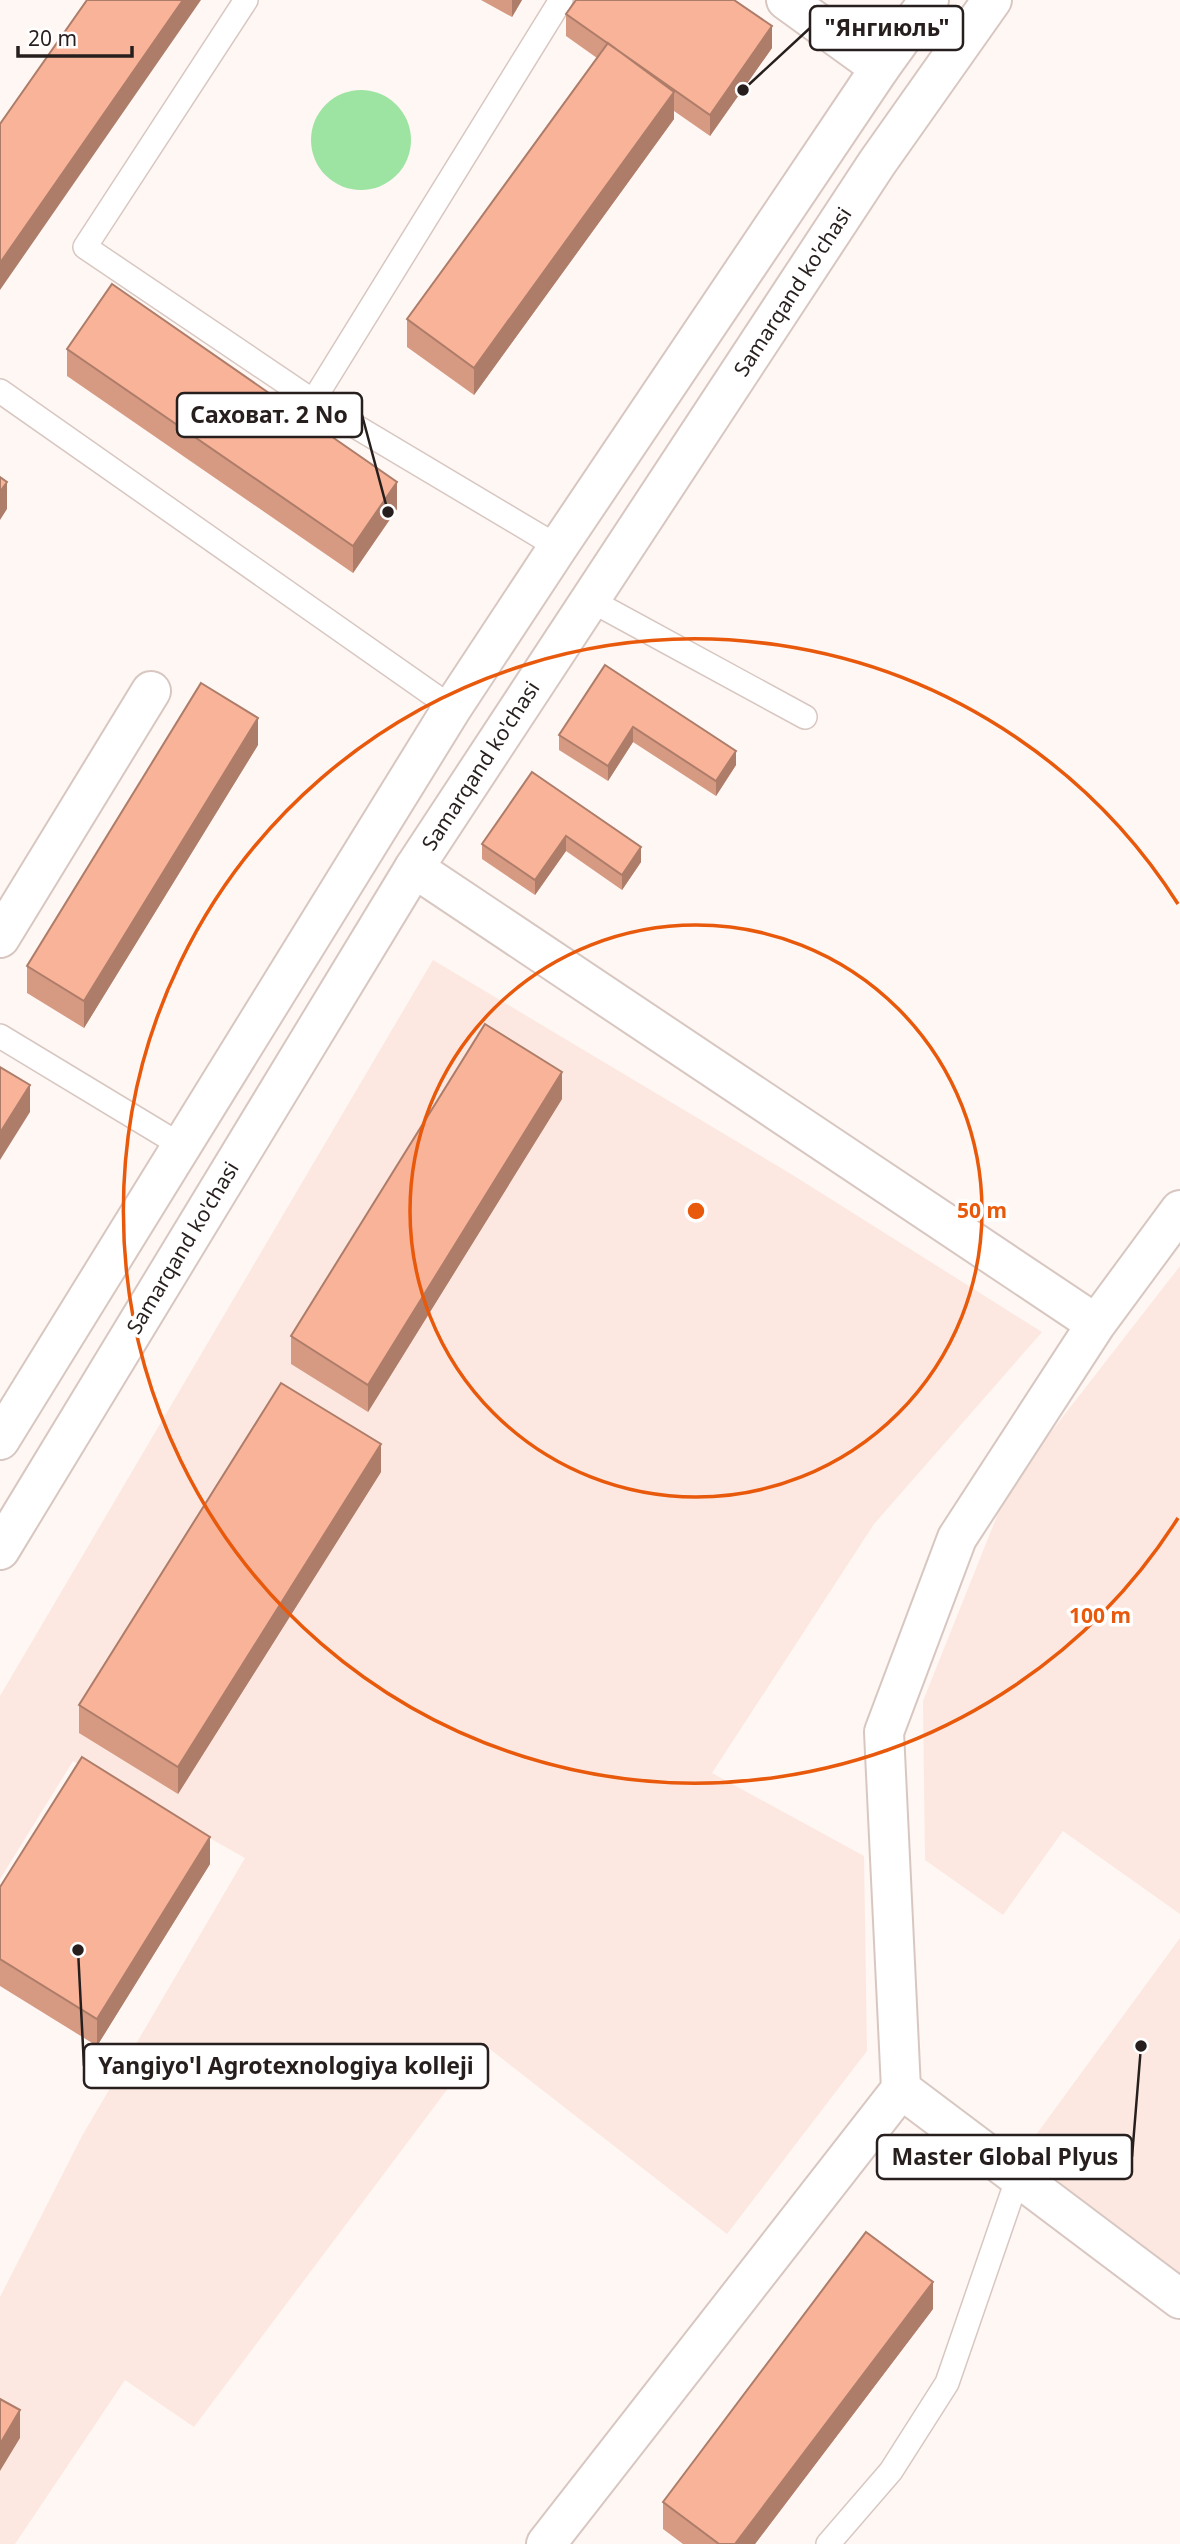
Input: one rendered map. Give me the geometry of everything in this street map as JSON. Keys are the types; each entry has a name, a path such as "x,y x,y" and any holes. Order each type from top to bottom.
{"main road":[{"path":"786,0 880,68"},
{"path":"0,1440 452,708 880,68 929,0"},
{"name":"Samarqand ko'chasi","path":"0,1550 414,868 877,163 992,0"},
{"path":"0,938 151,691"},
{"path":"370,841 1096,1324"},
{"path":"551,2542 901,2089 884,1732 957,1538 1096,1324 1180,1210"},
{"path":"901,2089 1180,2299"}],"lane":[{"path":"246,0 85,247 313,401 558,547"},
{"path":"313,401 561,0"},
{"path":"0,391 452,708"},
{"path":"590,600 805,716"},
{"path":"0,1036 182,1146"},
{"path":"828,2544 891,2471 947,2383 1018,2177"}],"shaded area":[{"path":"433,960 791,1174 1042,1332 874,1524 712,1773 864,1856 867,2051 727,2234 482,2043 194,2427 125,2380 15,2544 0,2544 0,2297 82,2136 245,1858 73,1761 0,1879 0,1696"},
{"path":"1180,1266 1180,1914 1063,1831 1003,1915 925,1860 923,1701 1009,1486"},
{"path":"1180,1938 1180,2273 1022,2154"}],"green space":[{"path":"361,90 389,98 403,112 411,140 403,168 389,182 361,190 333,182 319,168 311,140 319,112 333,98"}],"building":[{"path":"87,0 183,0 0,263 0,124"},
{"path":"576,0 734,0 772,26 710,115 566,14"},
{"path":"608,43 674,92 474,368 407,319"},
{"path":"112,284 397,482 353,546 67,349"},
{"path":"0,477 7,482 0,492"},
{"path":"605,665 736,751 716,781 633,727 608,766 559,735"},
{"path":"201,683 258,718 84,1001 27,966"},
{"path":"532,772 641,847 622,875 566,836 535,880 482,844"},
{"path":"485,1024 562,1072 368,1385 291,1336"},
{"path":"0,1067 30,1085 0,1133"},
{"path":"281,1383 381,1444 178,1767 79,1705"},
{"path":"82,1757 210,1837 97,2019 0,1959 0,1887"},
{"path":"866,2232 933,2282 735,2544 719,2544 663,2502"},
{"path":"0,2399 20,2410 0,2444"}],"place":[{"name":"\"Янгиюль\"","path":"743,90"},
{"name":"Саховат. 2 No","path":"388,512"},
{"name":"Yangiyo'l Agrotexnologiya kolleji","path":"78,1950"},
{"name":"Master Global Plyus","path":"1141,2046"}]}
